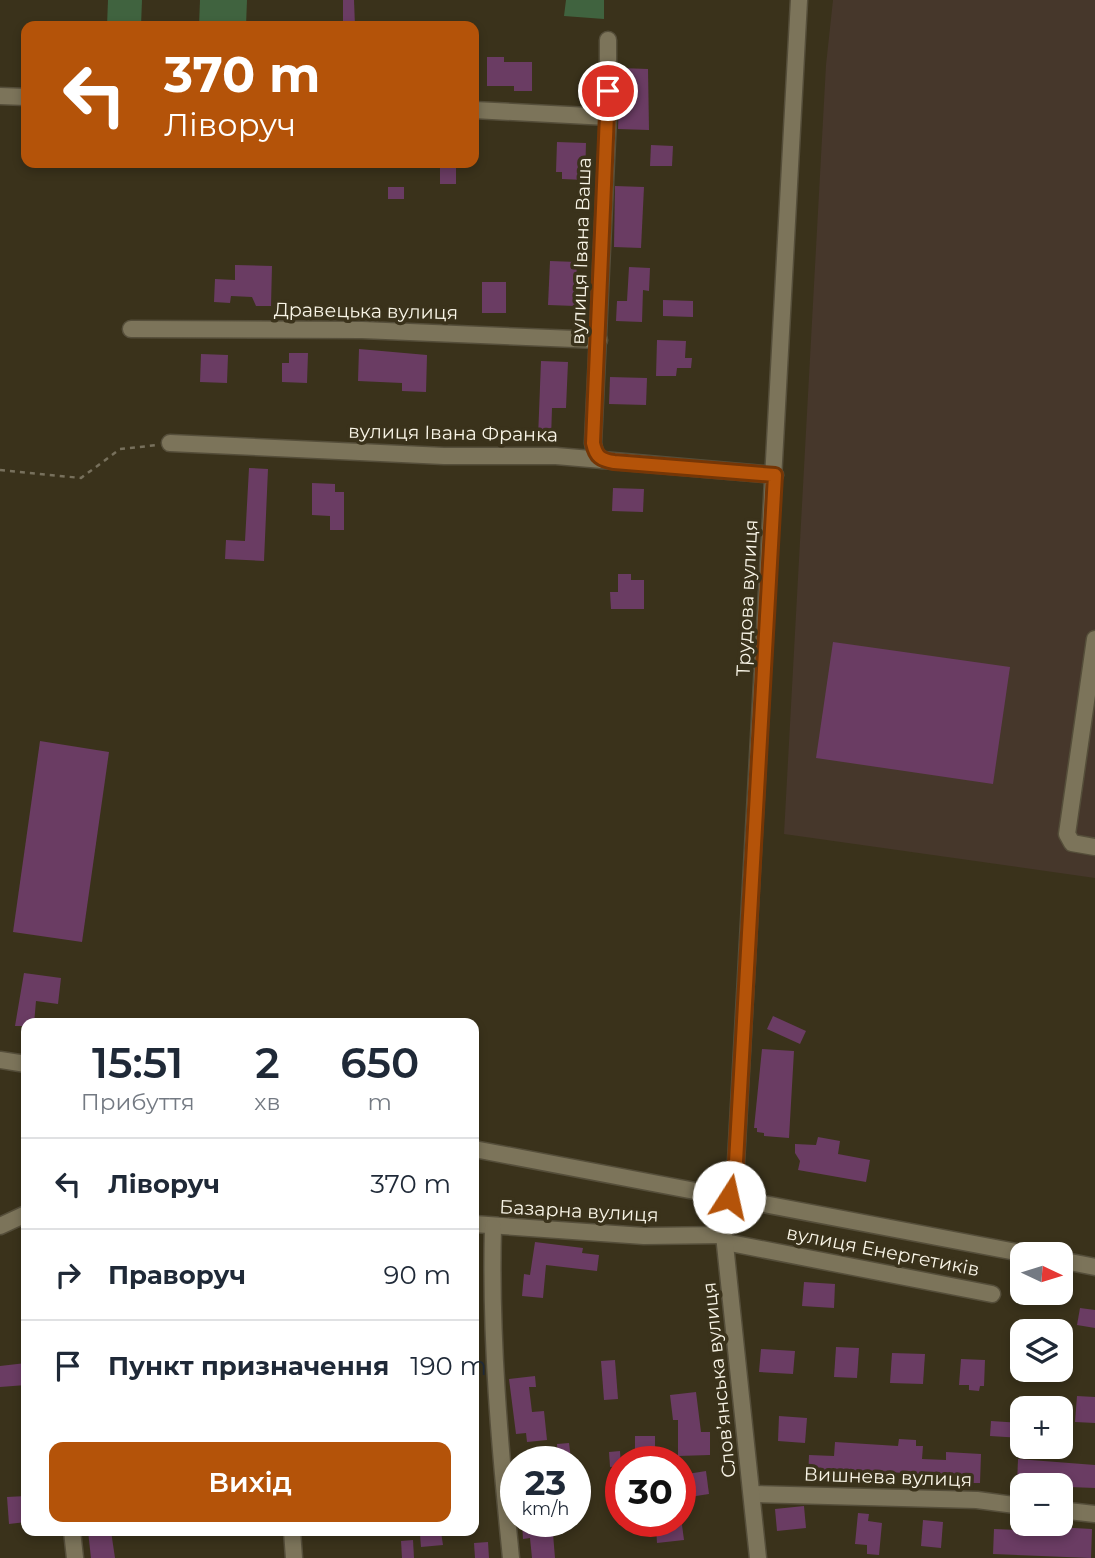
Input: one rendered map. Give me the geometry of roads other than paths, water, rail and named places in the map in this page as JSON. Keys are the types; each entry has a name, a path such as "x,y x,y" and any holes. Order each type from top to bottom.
{"street":[{"name":"Трудова вулиця","path":"729,1197 736,1162 799,0"},
{"name":"вулиця Івана Ваша","path":"602,460 595,453 593,443 608,117 608,40"},
{"path":"0,96 21,97"},
{"path":"479,110 608,117"},
{"name":"Дравецька вулиця","path":"131,329 362,330 599,340"},
{"name":"вулиця Івана Франка","path":"170,443 602,460 775,475"},
{"path":"1095,639 1067,834 1072,844 1095,847"},
{"path":"0,1060 21,1063"},
{"path":"479,1150 1010,1251"},
{"name":"Словʼянська вулиця","path":"729,1197 724,1238 758,1558"},
{"path":"0,1226 21,1216"},
{"name":"Базарна вулиця","path":"479,1225 724,1238"},
{"path":"493,1227 492,1270 502,1469 511,1558"},
{"name":"вулиця Енергетиків","path":"724,1238 992,1294"},
{"path":"1073,1263 1095,1267"},
{"name":"Вишнева вулиця","path":"752,1494 977,1500 1010,1504"},
{"path":"1073,1511 1095,1514"},
{"path":"73,1536 75,1558"},
{"path":"292,1536 294,1558"}]}
